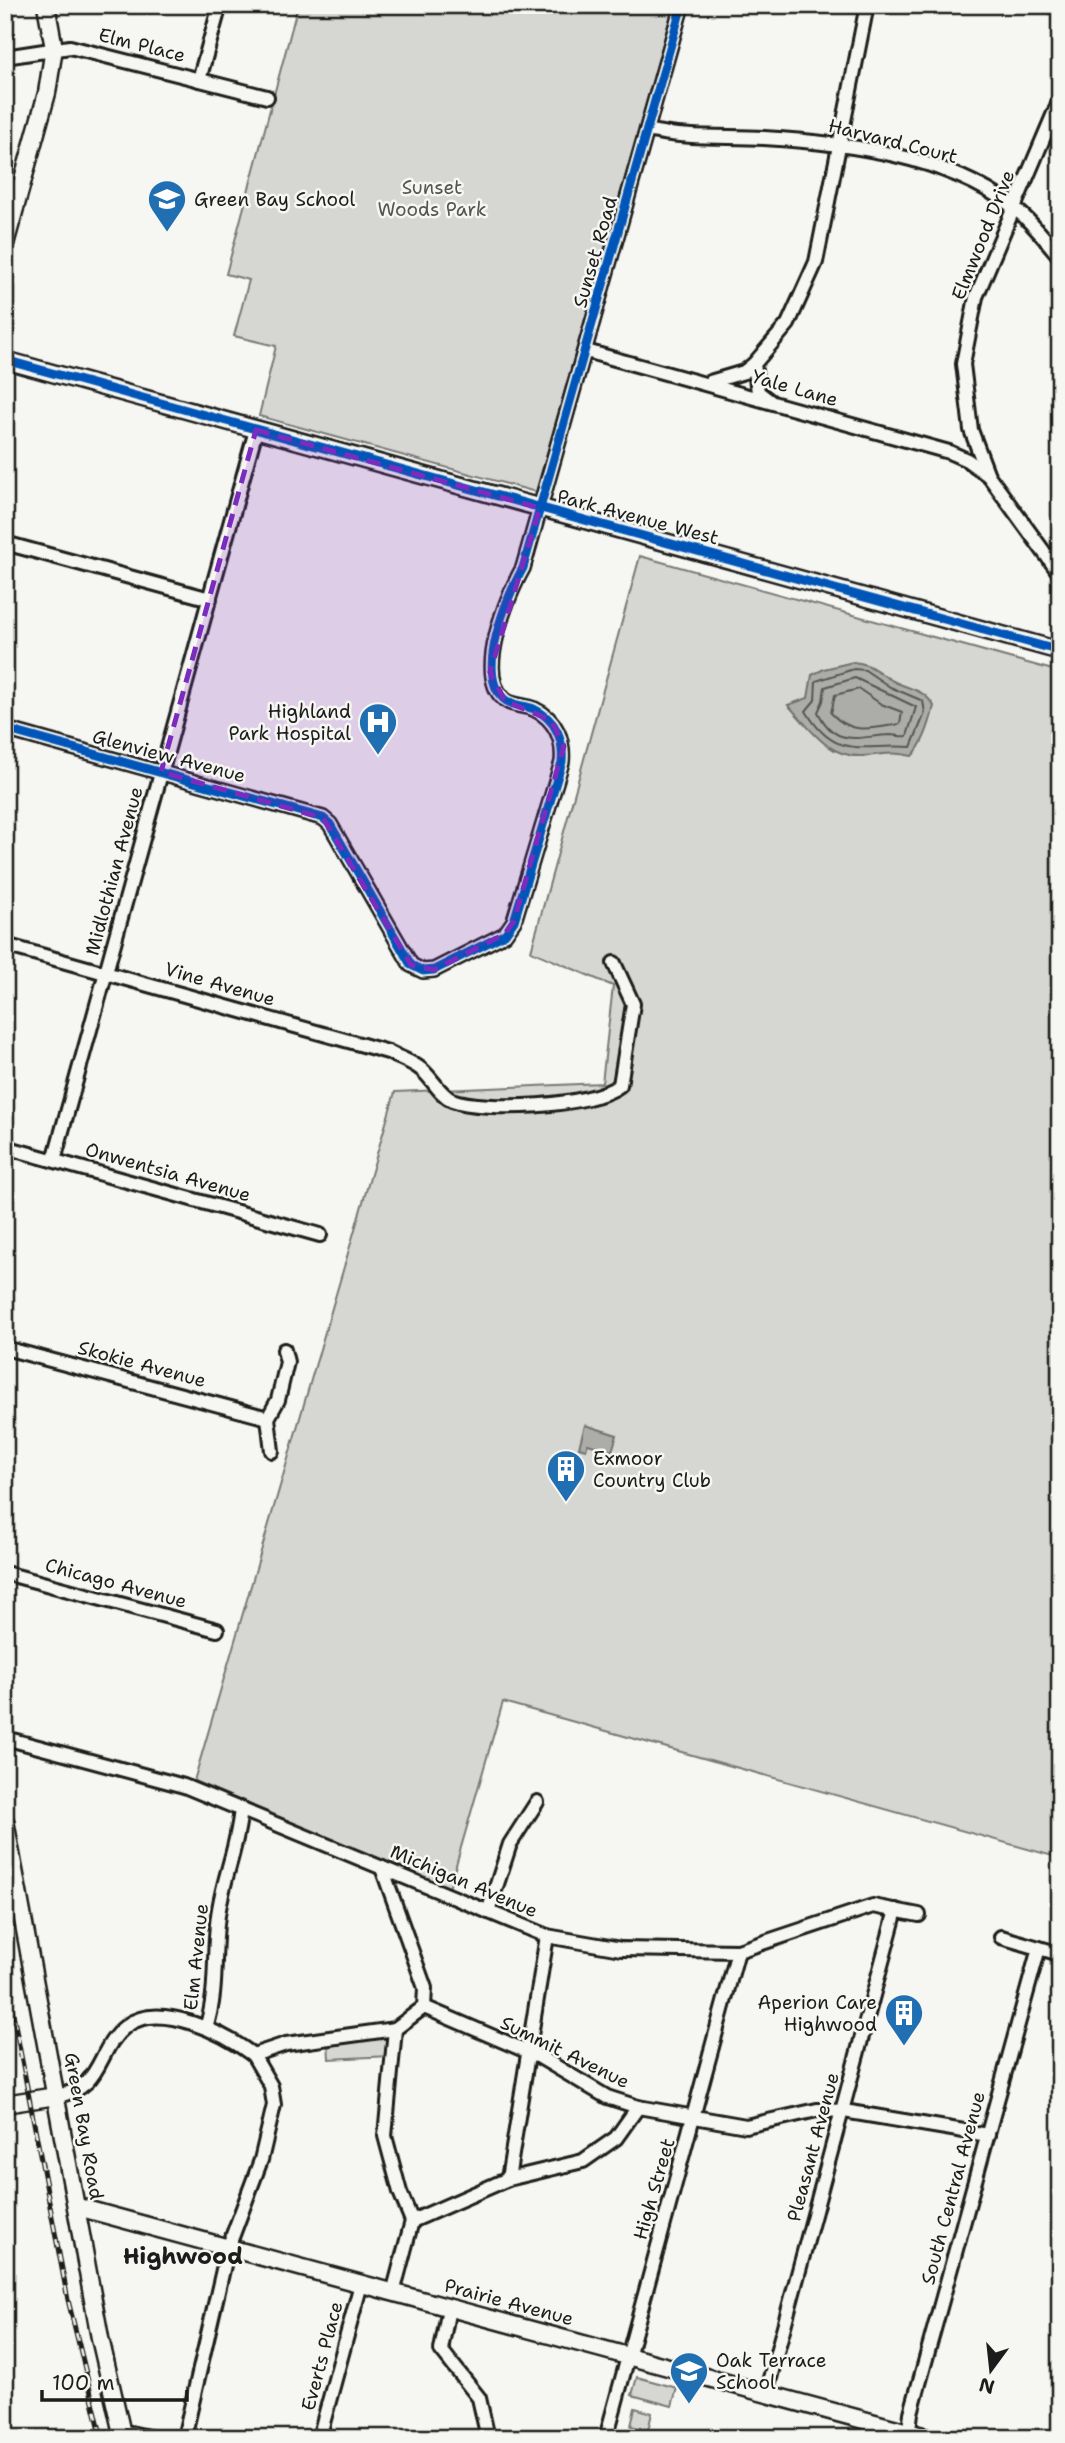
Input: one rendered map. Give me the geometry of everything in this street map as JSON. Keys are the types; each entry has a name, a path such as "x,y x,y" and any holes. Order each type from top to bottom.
{"main road":[{"path":"5,244 47,93 54,48 46,5"},
{"name":"Park Avenue West","path":"5,360 1060,652"},
{"name":"Green Bay Road","path":"5,1821 100,2338 122,2434"},
{"path":"5,2104 56,2096"},
{"name":"Prairie Avenue","path":"78,2207 766,2393 909,2435 930,2438"}],"street":[{"path":"199,80 220,5"},
{"name":"Sunset Road","path":"323,818 330,824 411,965 423,971 434,970 505,934 514,921 562,762 564,746 551,720 534,709 505,701 492,685 490,672 512,588 523,568 586,351 682,5"},
{"path":"705,383 726,379 754,364 788,324 816,262 837,145 867,5"},
{"name":"Elm Place","path":"5,57 70,47 267,97"},
{"name":"Elmwood Drive","path":"1060,99 976,297 965,339 963,364 971,430 988,475 1060,574"},
{"name":"Harvard Court","path":"647,130 677,136 760,138 837,145 949,173 1014,208 1060,257"},
{"name":"Yale Lane","path":"586,351 949,452 978,466 988,475"},
{"path":"754,364 758,392 771,402"},
{"name":"Midlothian Avenue","path":"54,1160 256,430"},
{"path":"5,542 210,599"},
{"name":"Glenview Avenue","path":"5,729 323,818"},
{"name":"Vine Avenue","path":"5,945 388,1052 421,1069 450,1100 500,1108 606,1094 620,1085 633,1004 614,963"},
{"name":"Onwentsia Avenue","path":"5,1147 320,1235"},
{"name":"Skokie Avenue","path":"5,1348 268,1418"},
{"path":"272,1451 268,1418 278,1400 287,1362 284,1350"},
{"name":"Chicago Avenue","path":"5,1573 218,1630"},
{"name":"Michigan Avenue","path":"5,1738 184,1786 547,1936 621,1949 738,1951 873,1906 919,1915"},
{"path":"488,1912 510,1844 537,1802"},
{"name":"Elm Avenue","path":"206,2028 214,1994 219,1910 238,1841 241,1808"},
{"path":"253,2054 286,2044 395,2029 424,2007 423,1978 386,1885 382,1868"},
{"name":"Pleasant Avenue","path":"766,2393 896,1910"},
{"path":"508,2179 547,1936"},
{"path":"1001,1937 1060,1954"},
{"name":"South Central Avenue","path":"909,2435 910,2418 1039,1948"},
{"name":"High Street","path":"606,2438 738,1951"},
{"name":"Summit Avenue","path":"424,2007 561,2068 590,2089 638,2107 746,2126 817,2110 844,2111 988,2135"},
{"path":"56,2096 83,2088 126,2026 156,2018 178,2018 206,2028 253,2054 271,2086 274,2105 261,2160 228,2248 184,2438"},
{"path":"393,2293 412,2221 400,2192 385,2136 395,2029"},
{"path":"412,2221 508,2179 583,2161 616,2138 638,2107"},
{"name":"Everts Place","path":"319,2438 361,2284"},
{"path":"449,2308 441,2350 479,2398 488,2438"},
{"path":"122,2434 153,2438"}],"highlighted area":[{"path":"256,430 540,508 490,672 505,701 551,720 564,746 514,921 505,934 434,970 411,965 323,818 161,772"}],"green space":[{"name":"Sunset Woods Park","path":"298,5 674,5 536,492 259,416 276,346 234,336 249,280 226,274"},
{"name":"Exmoor Country Club","path":"640,556 1060,672 1060,1858 503,1702 449,1889 194,1781 395,1092 602,1083 613,986 531,951"},
{"path":"384,2036 390,2040 390,2056 329,2059 328,2041"},
{"path":"637,2377 677,2388 672,2406 632,2395"},
{"path":"635,2408 652,2413 648,2430 631,2426"}],"water":[{"path":"853,662 870,666 893,681 921,693 934,706 923,739 912,756 863,756 839,752 820,740 788,705 808,698 812,675"},
{"path":"585,1425 617,1435 612,1451 588,1444 586,1449 579,1447"}],"railway":[{"path":"5,1972 68,2300 102,2438"}],"cycle path":[{"path":"5,729 323,818 330,824 411,965 423,971 434,970 505,934 514,921 562,762 562,746 553,724 542,713 504,699 496,687 492,672 493,654 502,615 523,568 682,5"},
{"path":"5,360 1060,651"}],"place":[{"name":"Green Bay School","path":"167,233"},
{"name":"Highland Park Hospital","path":"378,756"},
{"name":"Exmoor Country Club","path":"566,1503"},
{"name":"Aperion Care Highwood","path":"904,2047"},
{"name":"Oak Terrace School","path":"689,2405"}],"district":[{"name":"Highwood","path":"183,2256"}]}
